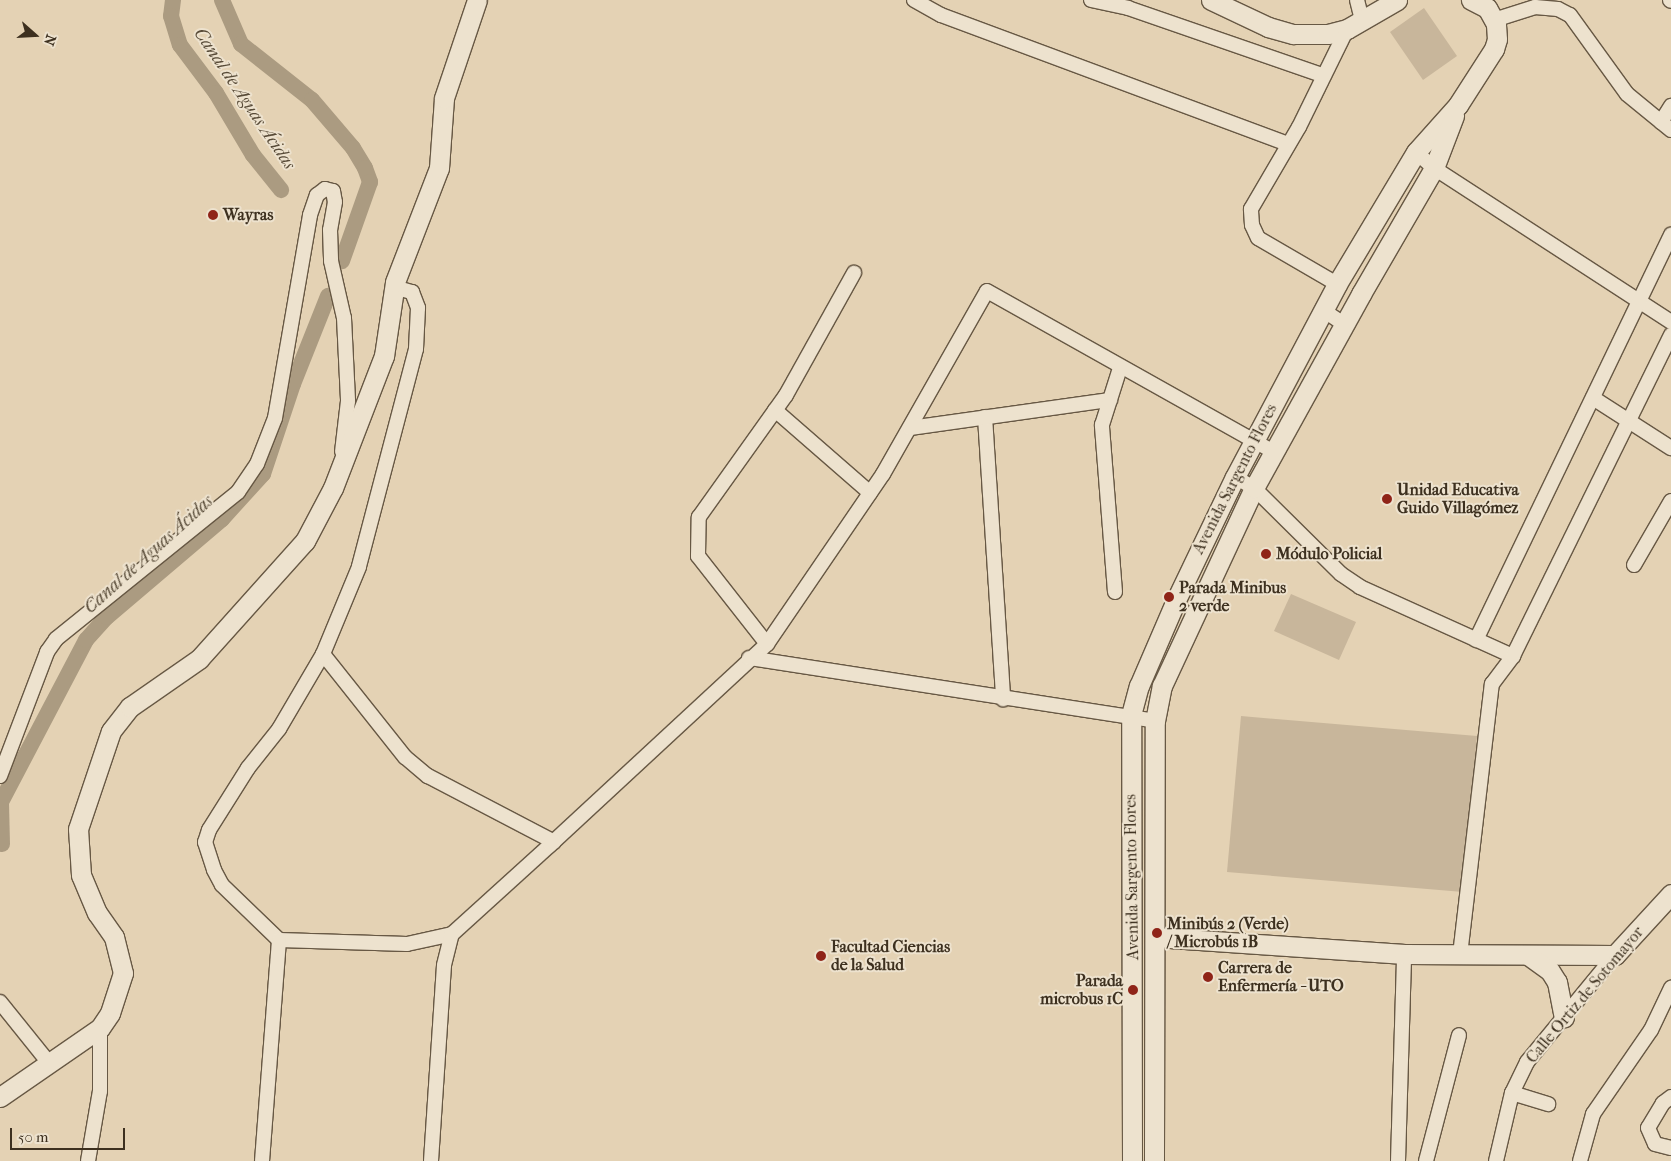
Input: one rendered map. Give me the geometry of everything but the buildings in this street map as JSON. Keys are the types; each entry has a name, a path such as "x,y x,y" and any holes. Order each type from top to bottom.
{"street":[{"path":"0,1097 100,1028 110,1013 123,973 114,937 97,913 82,875 78,829 111,731 130,707 199,659 305,541 340,470 384,356 394,287 439,168 444,98 477,0"},
{"path":"914,0 941,15 1287,144"},
{"path":"1091,0 1128,8 1324,76"},
{"path":"1210,0 1245,18 1293,34 1328,34 1355,24 1390,2"},
{"path":"1337,284 1258,238 1252,225 1251,209 1324,76 1355,24 1357,0"},
{"path":"1458,105 1494,49 1498,39 1494,20 1487,8 1471,0"},
{"path":"1515,11 1524,0"},
{"path":"1494,20 1515,11 1562,5 1627,94 1666,126 1671,106"},
{"name":"Avenida Sargento Flores","path":"1132,1161 1131,715 1149,660 1235,477 1323,310 1416,152 1458,105"},
{"name":"Avenida Sargento Flores","path":"1154,1161 1155,721 1172,659 1254,488 1344,324 1434,168 1458,105"},
{"path":"1416,152 1434,168 1671,322"},
{"path":"0,776 46,652 56,639 238,492 256,464 275,418 310,215 317,195 325,189 333,191 335,202 330,230 331,262 344,318 347,369 348,401 340,470"},
{"path":"1476,640 1594,398 1671,234"},
{"path":"767,644 698,556 696,528 699,517 775,410 854,273"},
{"path":"394,287 412,292 418,308 416,349 359,567 323,654 279,729 243,776 209,830 205,842 214,870 222,885 279,940 407,944 452,934 554,842 749,658 767,644 870,493 910,428 987,291 1120,368 1255,439 1274,452"},
{"path":"1323,310 1344,324"},
{"path":"1460,955 1486,712 1492,684 1513,656 1671,335"},
{"path":"1115,592 1102,426 1120,368"},
{"path":"1594,398 1671,448"},
{"path":"910,428 1110,400"},
{"path":"775,410 870,493"},
{"path":"985,417 1004,699"},
{"path":"1235,477 1254,488 1340,574 1360,587 1513,656"},
{"path":"1634,566 1671,501"},
{"path":"323,654 406,758 428,776 554,842"},
{"path":"749,658 1004,699 1131,715 1155,721"},
{"name":"Calle Ortiz de Sotomayor","path":"1496,1161 1512,1094 1527,1062 1615,955 1671,894"},
{"path":"431,1161 444,965 452,934"},
{"path":"1155,937 1404,954 1615,955"},
{"path":"262,1161 279,940"},
{"path":"1398,1161 1404,954"},
{"path":"1528,955 1550,971 1557,982 1564,1017"},
{"path":"1580,1161 1593,1114 1651,1030 1671,988"},
{"path":"1133,990 1154,990"},
{"path":"0,1002 49,1063"},
{"path":"88,1161 100,1091 100,1028"},
{"path":"1426,1161 1458,1035"},
{"path":"1512,1094 1548,1104"},
{"path":"1671,1097 1659,1108 1648,1128 1655,1144 1671,1148"}],"shaded area":[{"path":"1424,8 1457,56 1423,80 1390,32"},
{"path":"1291,594 1356,622 1339,660 1274,631"},
{"path":"1241,716 1477,736 1463,892 1227,872"}],"waterway":[{"name":"Canal de Aguas Ácidas","path":"173,0 171,16 180,45 216,93 253,155 281,190"},
{"name":"Canal de Aguas Ácidas","path":"222,0 241,44 312,100 353,148 365,168 370,182 342,261"},
{"name":"Canal de Aguas Ácidas","path":"2,844 1,802 86,640 107,617 222,519 263,474 293,384 328,296"}],"place":[{"name":"Wayras","path":"213,215"},
{"name":"Unidad Educativa Guido Villagómez","path":"1387,499"},
{"name":"Módulo Policial","path":"1266,554"},
{"name":"Parada Minibus 2 verde","path":"1169,597"},
{"name":"Minibús 2 (Verde) / Microbús 1B","path":"1157,933"},
{"name":"Facultad Ciencias de la Salud","path":"821,956"},
{"name":"Carrera de Enfermería - UTO","path":"1208,977"},
{"name":"Parada microbus 1C","path":"1133,990"}]}
